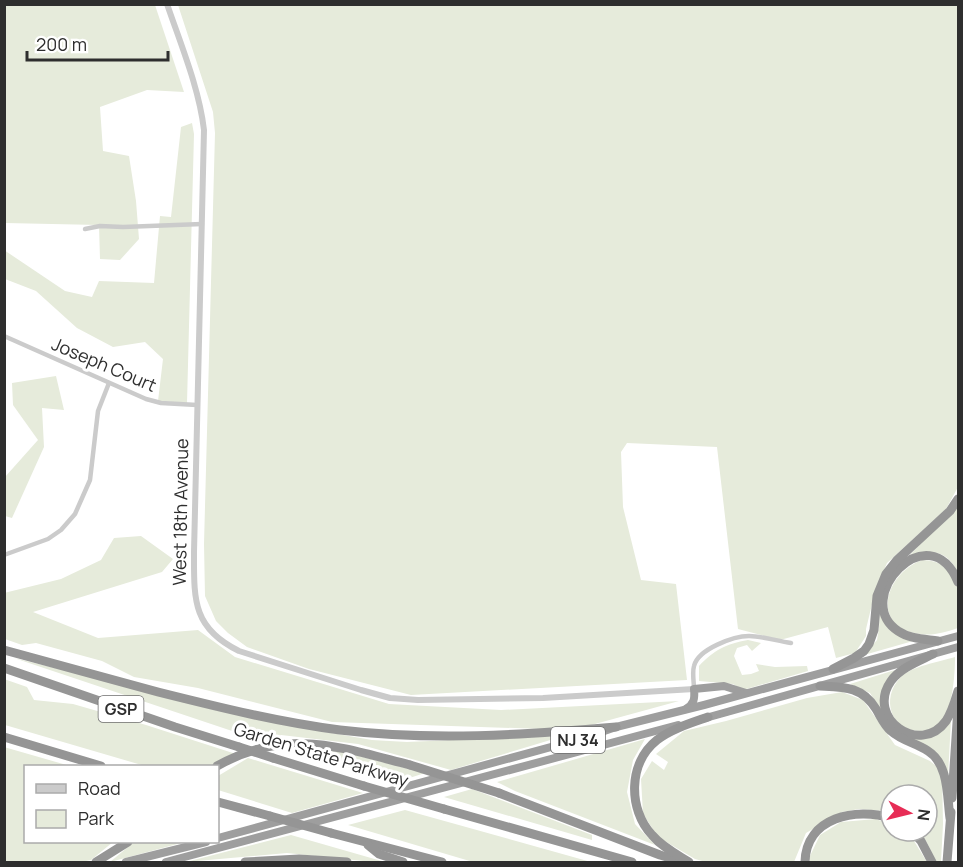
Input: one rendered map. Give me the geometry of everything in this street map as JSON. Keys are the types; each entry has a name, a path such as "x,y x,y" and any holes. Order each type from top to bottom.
{"highway":[{"path":"833,669 864,651 874,630 877,596 886,574 897,560 950,511 958,498"},
{"path":"939,641 915,638 893,627 886,618 883,598 899,568 909,560 920,556 942,560 953,570 958,582"},
{"name":"NJ 34","path":"219,838 574,741 616,727 958,636"},
{"name":"NJ 34","path":"166,862 708,717 958,647"},
{"path":"4,650 233,711 333,729 390,734 458,736 565,732 616,727"},
{"path":"933,654 902,670 891,682 885,697 885,710 891,721 898,729 909,734 922,735 933,732 946,721 958,691"},
{"name":"Garden State Parkway","path":"4,668 273,758 444,810 632,862"},
{"path":"685,709 694,701 694,689 724,686 746,693"},
{"path":"819,686 849,688 862,693 870,700 882,721 892,732 933,755 942,769 945,780 950,818"},
{"path":"947,862 958,708"},
{"path":"687,862 668,850 648,831 638,812 634,783 644,756 657,740 677,729 708,717"},
{"path":"4,737 98,765"},
{"path":"219,765 262,748 310,743 345,748 410,765 499,793 660,855 687,862"},
{"path":"219,802 442,862"},
{"path":"805,862 811,839 830,821 844,816 879,815"},
{"path":"364,842 379,854 403,862"},
{"path":"96,862 126,843"},
{"path":"126,862 202,843"},
{"path":"922,843 932,862"},
{"path":"245,862 299,859 347,862"}],"street":[{"name":"West 18th Avenue","path":"167,4 195,88 202,117 204,146 194,549 195,594 198,610 212,633 227,645 257,657 380,696 403,700 543,698 694,689"},
{"path":"85,229 100,226 202,224"},
{"name":"Joseph Court","path":"4,336 154,402 197,405"},
{"path":"4,555 48,539 62,530 75,514 90,480 99,406 109,383"},
{"path":"694,689 694,665 699,656 711,649 740,637 790,642"}],"green space":[{"path":"5,5 155,5 184,92 147,90 100,107 103,151 129,156 136,201 139,239 120,260 100,259 99,225 5,223"},
{"path":"178,5 958,5 958,487 946,509 887,563 876,588 866,636 855,653 836,658 828,627 780,640 738,629 717,447 627,443 621,452 623,507 641,580 676,584 687,680 411,695 309,669 247,647 228,633 216,621 205,596 204,544 215,133 213,112"},
{"path":"192,123 194,134 187,403 158,401 163,359 145,342 113,347 77,328 36,291 5,279 4,250 65,291 92,297 99,281 154,283 160,216 171,217 181,127"},
{"path":"56,376 64,410 42,408 44,447 12,518 5,516 5,477 38,440 13,405 12,383"},
{"path":"958,505 958,574 949,560 938,553 931,552 908,557"},
{"path":"141,536 173,559 162,572 33,612 98,638 198,630 235,657 389,704 501,710 679,701 573,730 332,722 198,688 134,677 102,661 36,643 22,645 5,639 4,593 61,579 101,560 114,538"},
{"path":"922,560 935,562 952,574 958,593 958,628 939,633 920,634 904,630 894,622 889,612 888,600 891,588 909,567"},
{"path":"880,607 913,641 864,655 877,640"},
{"path":"748,640 761,643 752,651 747,645 737,648 734,656 742,675 759,671 756,664 775,667 807,666 808,671 743,690 733,684 699,681 699,666 710,656 727,646"},
{"path":"955,657 954,682 948,710 940,723 923,731 910,730 902,726 895,720 890,704 894,686 900,678 918,667"},
{"path":"14,658 297,727 372,740 407,742 567,735 451,770 358,744 281,735 268,743"},
{"path":"895,670 880,696 882,712 870,693 850,684"},
{"path":"4,679 27,687 34,700 73,704 236,754 215,765 142,765 5,725"},
{"path":"842,692 863,700 895,745 930,761 942,771 941,862 935,862 927,843 939,843 939,783 879,783 879,811 859,809 842,812 806,833 794,862 706,862 695,859 658,837 643,814 641,779 652,761 664,770 668,762 656,754 684,731 807,698"},
{"path":"951,720 948,776 944,767 908,738"},
{"path":"645,739 633,760 627,792 635,824 655,845 497,782"},
{"path":"4,747 67,765 24,765 24,843 112,843 91,860 81,862 5,862"},
{"path":"281,747 344,752 425,773 397,782"},
{"path":"248,758 363,793 292,813 219,790 219,775"},
{"path":"472,789 592,835 592,840 444,797"},
{"path":"405,810 591,862 473,862 348,825"},
{"path":"879,820 879,843 915,843 927,862 810,862 809,858 820,835 841,822"},
{"path":"291,835 385,862 287,853 186,862"},
{"path":"133,843 181,843 110,862"}]}
